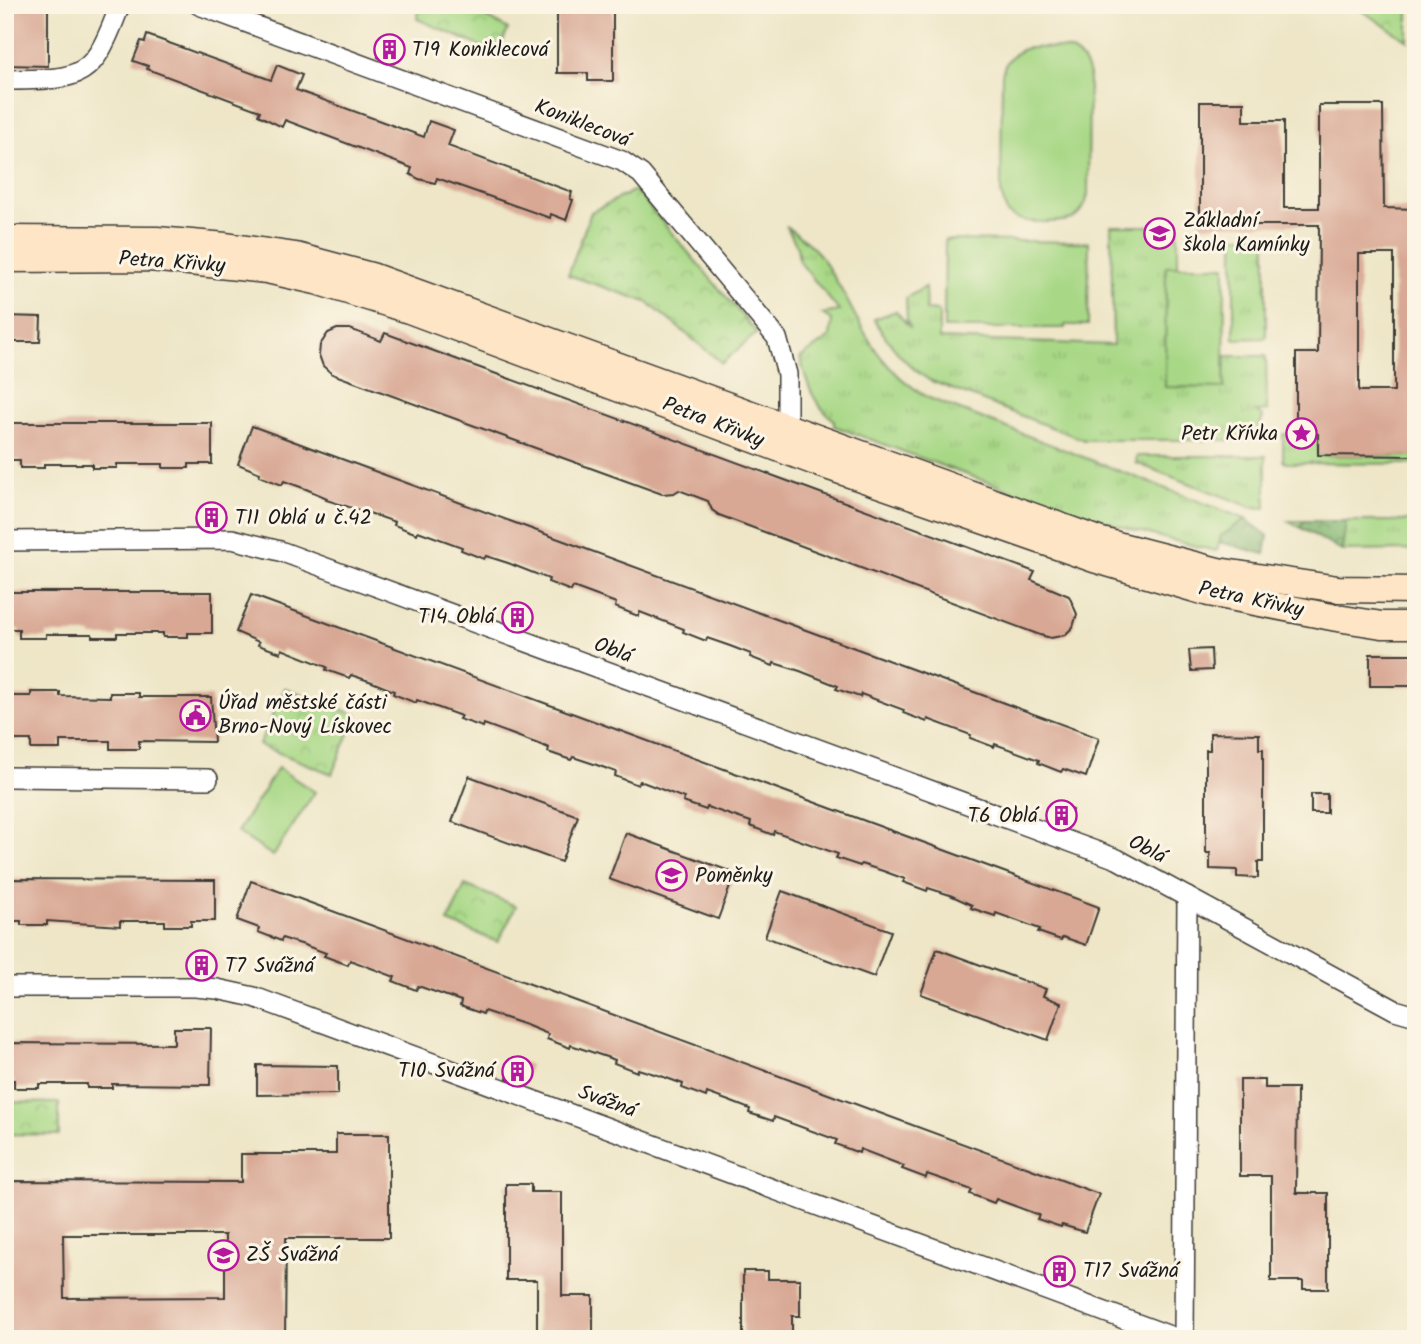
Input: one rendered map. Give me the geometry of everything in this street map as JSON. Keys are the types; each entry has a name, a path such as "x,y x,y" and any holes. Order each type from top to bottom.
{"street":[{"path":"5,80 53,80 82,71 93,62 106,44 120,5"},
{"name":"Koniklecová","path":"199,5 610,157 633,168 658,192 777,338 787,374 783,438"},
{"name":"Petra Křivky","path":"5,239 158,240 296,256 371,275 1094,559 1209,593 1370,623 1416,625"},
{"name":"Petra Křivky","path":"5,259 150,258 267,270 316,281 422,315 675,408 783,438 1098,540 1219,571 1338,589 1416,590"},
{"name":"Oblá","path":"5,541 232,539 280,551 1116,859 1395,1010 1416,1016"},
{"path":"5,777 208,779"},
{"path":"1184,1339 1187,897"},
{"name":"Svážná","path":"5,986 195,987 254,997 1178,1339"}],"green space":[{"path":"421,5 467,9 508,29 498,54 417,19"},
{"path":"1353,5 1408,5 1408,41"},
{"path":"1027,48 1057,48 1073,52 1085,64 1089,75 1088,194 1083,209 1069,220 1035,222 1016,218 1007,213 1001,194 1002,74 1011,57"},
{"path":"635,190 757,333 722,363 647,302 568,275 591,212"},
{"path":"786,226 819,254 876,351 907,383 929,398 1245,519 1268,536 1265,554 1219,542 1217,551 1120,526 1024,495 834,426 834,420 812,393 800,358 830,337 832,320 822,314 839,311 799,261 797,246"},
{"path":"1111,226 1178,226 1178,266 1166,266 1224,388 1225,356 1266,356 1267,411 1256,412 1263,417 1258,430 1247,440 1084,440 929,380 898,353 874,319 896,311 910,328 906,298 925,287 926,310 939,311 939,339 1113,345"},
{"path":"1234,236 1266,236 1266,338 1234,339"},
{"path":"945,240 1089,242 1088,325 1065,325 1065,328 944,328"},
{"path":"1166,266 1225,266 1224,388 1165,387"},
{"path":"1283,434 1318,434 1318,455 1416,456 1416,464 1286,463 1283,461"},
{"path":"1137,456 1266,456 1266,508 1251,507 1136,463"},
{"path":"1245,519 1268,536 1265,554 1220,542 1220,537"},
{"path":"1289,521 1416,521 1416,550 1342,551"},
{"path":"1304,521 1346,521 1342,551 1300,527"},
{"path":"285,688 357,715 332,774 259,745"},
{"path":"278,768 315,792 273,856 237,832"},
{"path":"465,885 516,906 498,942 448,922"},
{"path":"5,1102 59,1103 59,1135 5,1134"}],"building":[{"path":"5,5 48,5 48,66 5,65"},
{"path":"557,5 613,5 613,81 588,81 588,73 557,73"},
{"path":"147,35 271,80 277,65 302,75 296,90 424,137 429,121 454,130 448,146 572,192 570,199 573,200 566,220 551,214 550,218 437,178 435,183 419,179 410,174 412,168 285,120 282,127 258,115 260,111 147,69 148,66 133,61 141,41 145,42"},
{"name":"T19 Koniklecová","path":"385,38 400,44 394,63 378,57"},
{"path":"1200,102 1244,102 1244,121 1284,121 1284,208 1319,208 1319,105 1383,105 1384,208 1416,209 1416,456 1318,455 1318,434 1296,434 1296,353 1318,353 1319,225 1200,225","holes":["1359,254 1394,254 1394,391 1359,391"]},
{"path":"5,316 41,317 40,342 5,342"},
{"path":"337,329 350,329 381,341 385,333 1035,572 1031,580 1069,596 1077,614 1073,627 1065,635 1051,638 1040,635 719,515 712,510 708,501 679,490 662,494 332,374 323,366 319,355 320,345 328,333"},
{"path":"5,423 212,423 212,464 189,464 189,468 163,468 163,464 117,464 117,468 92,468 92,464 44,464 44,468 20,468 20,460 5,460"},
{"path":"252,426 1099,738 1086,777 1063,769 1061,772 1038,763 1039,760 995,744 994,747 970,738 971,735 928,719 927,722 861,694 860,697 836,689 838,686 800,671 774,663 773,666 730,646 707,638 706,641 683,632 684,629 640,612 638,616 615,607 616,603 573,587 571,591 508,563 486,556 484,559 461,550 462,547 418,531 417,534 394,525 395,522 326,500 327,498 306,489 284,481 282,485 259,476 260,473 238,464"},
{"path":"5,592 212,592 212,633 188,633 188,637 163,637 163,633 117,633 117,637 46,634 46,638 19,638 19,629 5,629"},
{"path":"251,595 1099,907 1086,945 1038,932 1040,929 996,913 995,916 971,908 972,905 950,895 928,888 927,891 883,871 836,858 838,854 774,831 773,835 750,826 751,822 683,802 684,798 640,781 638,785 615,776 616,772 573,757 571,760 548,752 549,748 484,724 483,727 459,719 461,716 417,700 416,703 372,682 326,670 327,667 282,649 281,653 258,645 259,642 236,632"},
{"name":"T14 Oblá","path":"514,605 529,611 523,628 508,622"},
{"path":"1211,649 1212,670 1191,671 1189,650"},
{"path":"1370,654 1415,654 1415,686 1370,686"},
{"path":"31,692 60,692 60,696 110,697 110,693 139,693 139,697 211,697 214,742 139,741 139,749 110,749 110,741 60,741 60,749 31,749 31,740 5,740 5,696 31,696"},
{"path":"1210,733 1259,734 1259,749 1263,749 1263,862 1258,862 1258,878 1237,877 1237,870 1210,869 1210,853 1206,853 1206,750 1210,750"},
{"path":"469,776 578,816 561,862 452,822"},
{"path":"1311,794 1327,794 1327,813 1311,813"},
{"name":"T6 Oblá","path":"1057,804 1072,810 1066,827 1050,821"},
{"name":"Poměnky","path":"626,833 735,873 718,919 609,879"},
{"path":"5,879 215,880 215,921 191,921 191,926 165,926 165,921 120,921 120,926 47,921 47,925 21,925 21,921 5,921"},
{"path":"251,881 1099,1194 1085,1232 1037,1219 1039,1215 996,1199 994,1203 970,1194 972,1190 927,1174 926,1178 902,1169 904,1166 860,1149 859,1153 835,1144 837,1140 774,1117 773,1121 749,1113 750,1109 707,1093 706,1097 661,1076 638,1069 637,1072 614,1063 615,1060 571,1045 570,1048 547,1039 548,1034 526,1025 460,1006 461,1001 418,986 416,990 393,981 395,977 350,960 348,965 324,956 326,953 258,932 259,928 237,920"},
{"name":"Poměnky","path":"782,891 891,931 874,977 765,937"},
{"path":"937,949 1046,989 1043,996 1061,1003 1048,1040 921,994"},
{"name":"T7 Svážná","path":"210,956 211,976 194,975 194,957"},
{"path":"174,1028 211,1028 210,1085 112,1084 112,1088 87,1088 87,1084 39,1084 39,1088 14,1088 14,1080 5,1080 5,1043 174,1044"},
{"name":"T10 Svážná","path":"514,1059 530,1065 523,1084 507,1078"},
{"path":"257,1065 338,1066 338,1094 257,1095"},
{"path":"1240,1080 1265,1080 1265,1088 1297,1088 1296,1193 1328,1193 1328,1289 1303,1289 1303,1281 1271,1281 1271,1176 1240,1176"},
{"path":"336,1134 389,1134 389,1238 286,1238 285,1339 5,1339 5,1181 241,1182 241,1154 336,1154","holes":["63,1235 225,1235 225,1297 64,1298"]},
{"path":"506,1184 531,1184 531,1192 562,1192 562,1296 593,1296 593,1333 586,1333 586,1339 537,1339 537,1280 506,1280"},
{"name":"T17 Svážná","path":"1056,1259 1072,1265 1064,1284 1048,1278"},
{"path":"743,1271 768,1271 768,1279 800,1279 800,1316 792,1316 792,1339 743,1339"}],"place":[{"name":"T19 Koniklecová","path":"389,50"},
{"name":"Základní škola Kamínky","path":"1160,233"},
{"name":"Petr Křívka","path":"1301,434"},
{"name":"T11 Oblá u č.42","path":"212,518"},
{"name":"T14 Oblá","path":"518,617"},
{"name":"Úřad městské části Brno-Nový Lískovec","path":"195,715"},
{"name":"T6 Oblá","path":"1061,816"},
{"name":"Poměnky","path":"672,876"},
{"name":"T7 Svážná","path":"202,966"},
{"name":"T10 Svážná","path":"518,1071"},
{"name":"ZŠ Svážná","path":"223,1255"},
{"name":"T17 Svážná","path":"1060,1271"}]}
